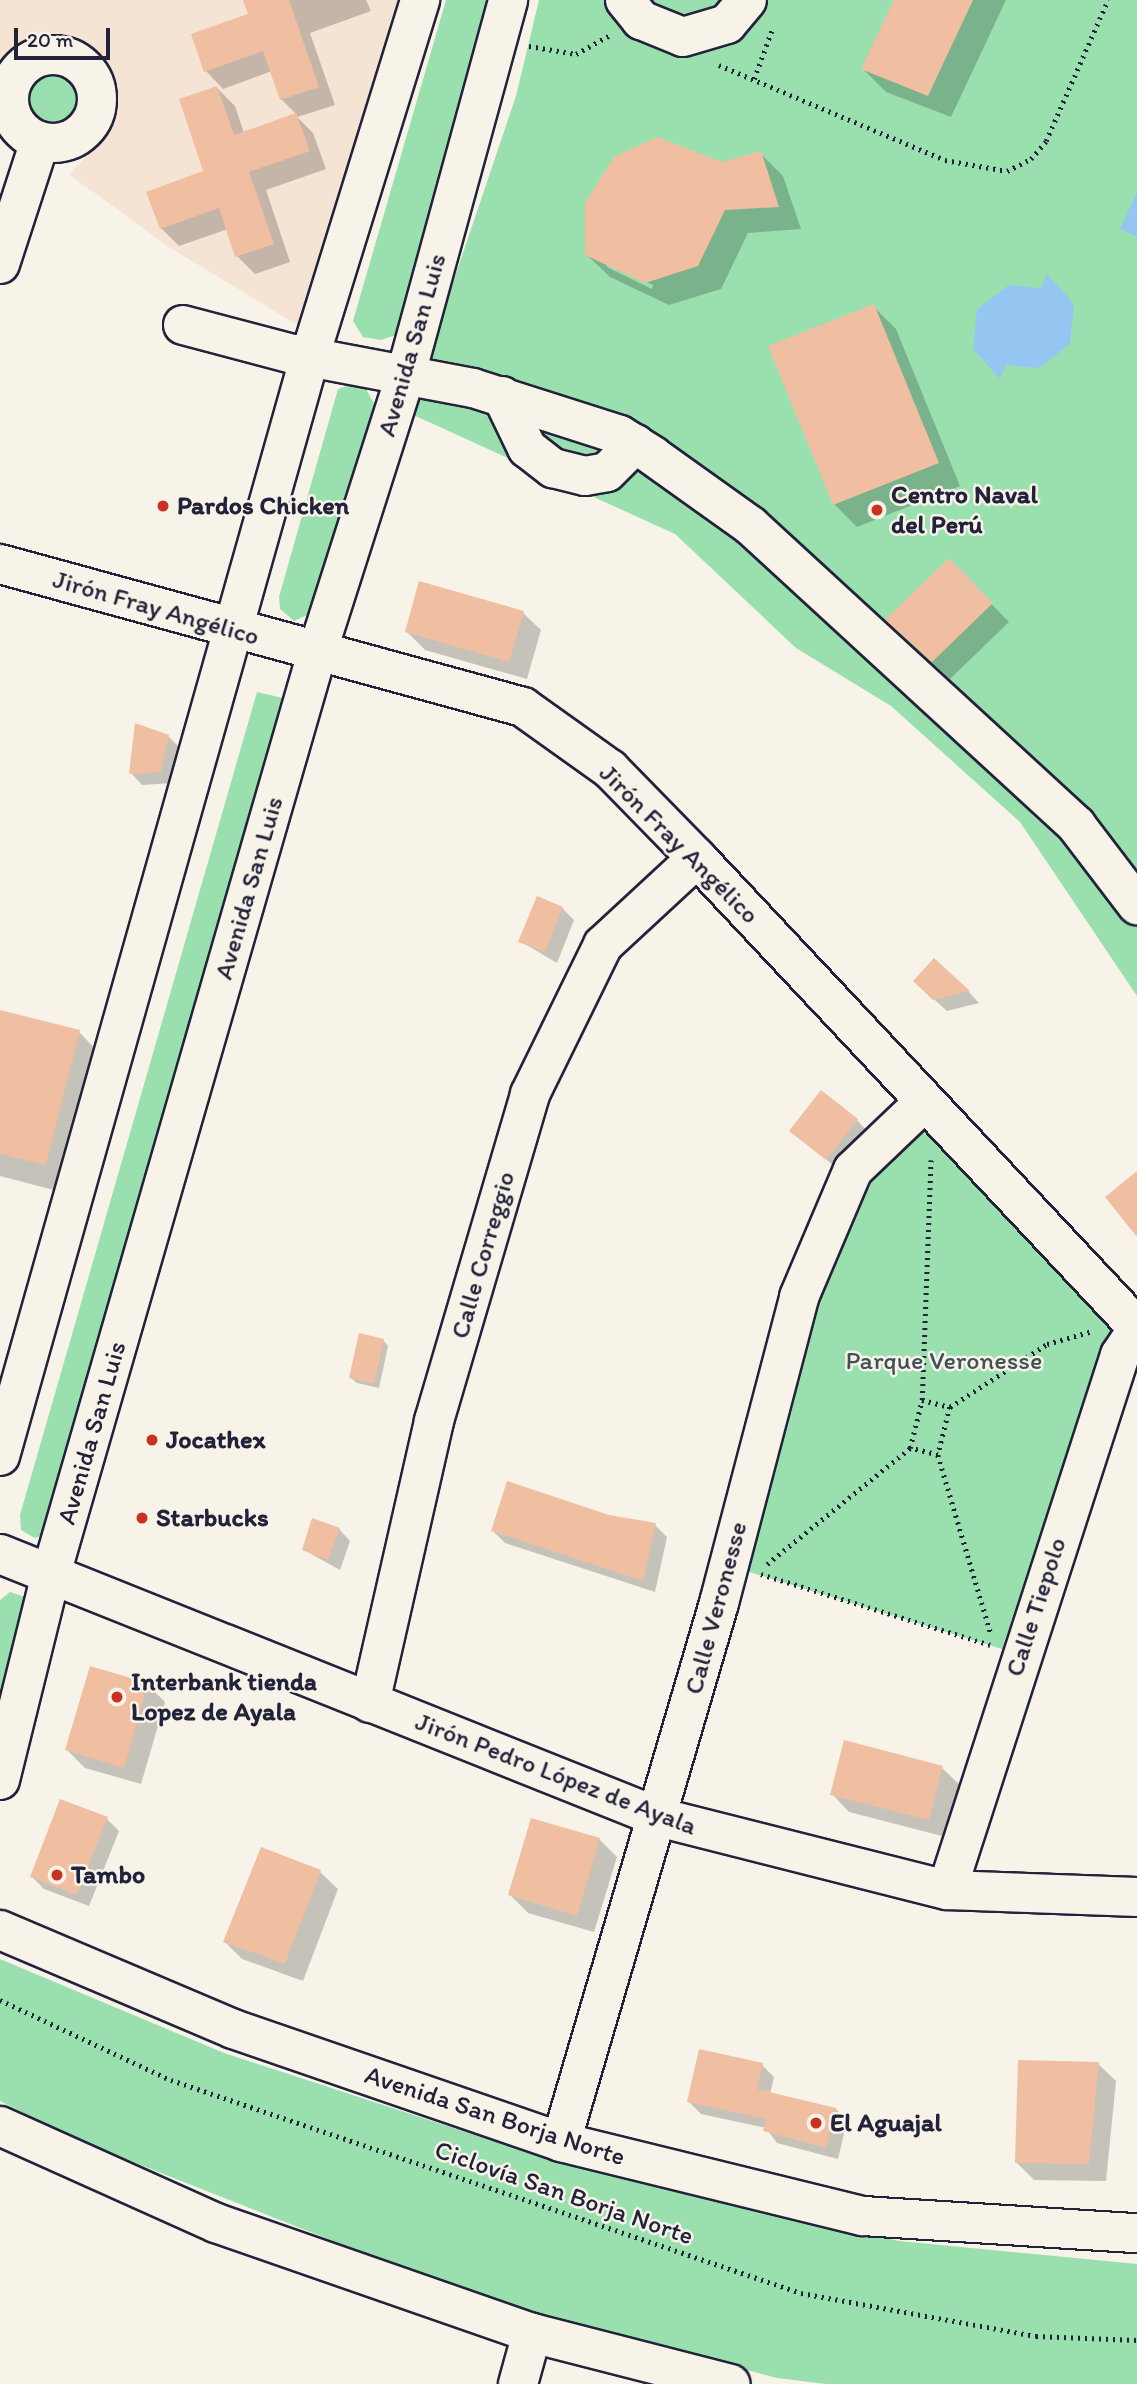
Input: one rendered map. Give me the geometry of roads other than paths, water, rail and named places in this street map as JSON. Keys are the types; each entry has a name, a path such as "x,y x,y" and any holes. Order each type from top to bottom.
{"street":[{"path":"0,1456 310,356 420,0"},
{"name":"Avenida San Luis","path":"0,1780 51,1574 317,653 405,373 508,0"},
{"path":"623,16 641,20 683,37 727,24 763,7"},
{"path":"0,264 40,141"},
{"path":"183,325 310,356 405,373 502,396 635,444 761,536 1076,825 1137,905"},
{"path":"502,396 527,448 553,468 585,476 607,472 635,444"},
{"name":"Jirón Fray Angélico","path":"0,564 233,631 523,707 610,769 697,858 928,1108 1131,1337"},
{"name":"Calle Correggio","path":"370,1703 434,1421 530,1094 603,945 697,858"},
{"name":"Calle Veronesse","path":"561,2142 719,1603 799,1297 853,1170 928,1108"},
{"name":"Calle Tiepolo","path":"947,1890 1005,1657 1131,1337"},
{"name":"Jirón Pedro López de Ayala","path":"0,1554 658,1817 947,1890 1137,1897"},
{"name":"Avenida San Borja Norte","path":"0,1930 233,2029 561,2142 863,2216 1137,2233"},
{"path":"0,2126 216,2223 533,2333 731,2384"},
{"path":"518,2384 533,2333"}],"water":[{"path":"1137,192 1137,237 1120,229"},
{"path":"1047,274 1074,304 1070,344 1039,368 1006,365 1000,379 973,349 977,309 1009,285 1041,288"}],"place":[{"name":"Pardos Chicken","path":"163,506"},
{"name":"Centro Naval del Perú","path":"877,510"},
{"name":"Jocathex","path":"152,1440"},
{"name":"Starbucks","path":"142,1518"},
{"name":"Interbank tienda Lopez de Ayala","path":"117,1697"},
{"name":"Tambo","path":"57,1875"},
{"name":"El Aguajal","path":"816,2123"}],"park label":[{"name":"Parque Veronesse","path":"944,1361"}]}
